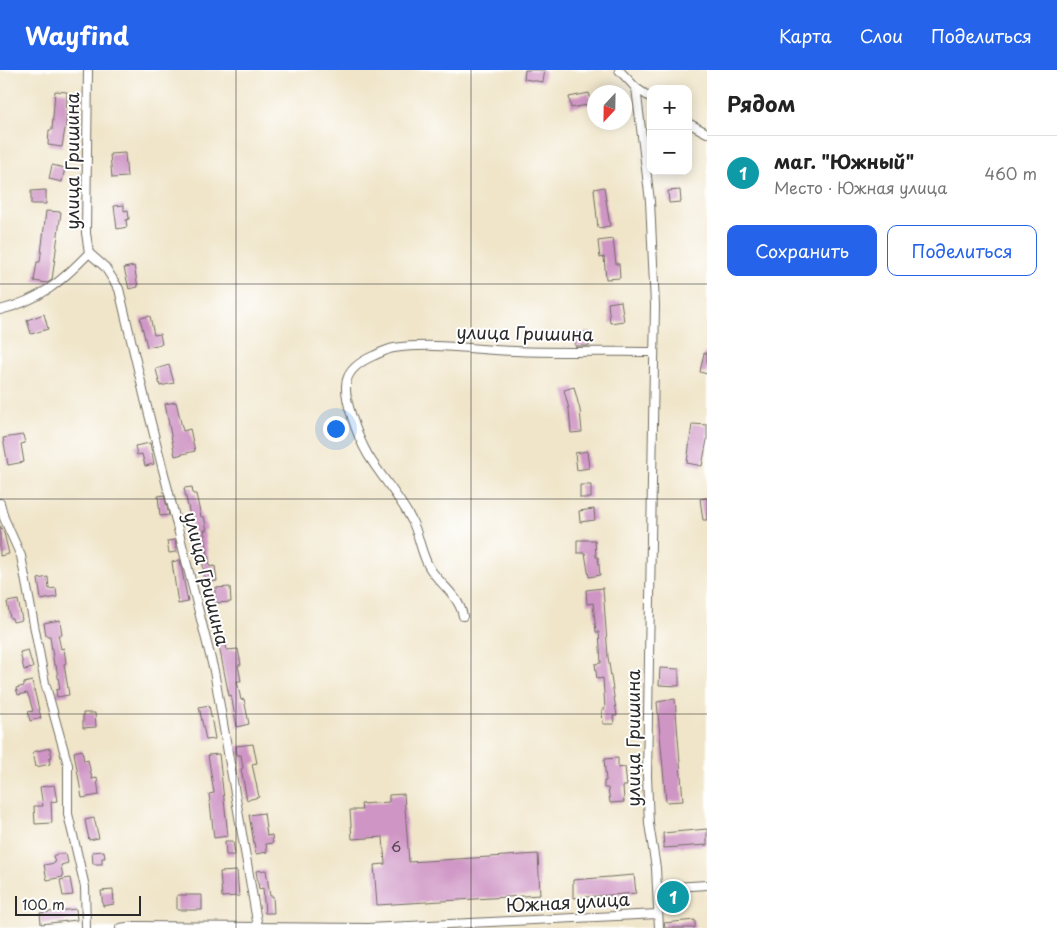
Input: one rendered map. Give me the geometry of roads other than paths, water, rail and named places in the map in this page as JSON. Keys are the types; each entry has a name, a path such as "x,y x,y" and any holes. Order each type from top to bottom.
{"street":[{"name":"улица Гришина","path":"88,70 86,233 88,253 105,267 119,288 214,672 258,927"},
{"path":"619,70 636,88 647,95"},
{"name":"улица Гришина","path":"636,88 650,201 655,305 647,776 650,824 656,868 659,928"},
{"path":"692,125 707,133"},
{"name":"улица Гришина","path":"0,310 18,306 53,288 88,253"},
{"name":"улица Гришина","path":"463,616 461,606 430,570 414,524 404,506 368,455 357,433 346,398 346,382 350,374 360,362 392,348 425,346 535,352 654,352"},
{"path":"0,503 21,556 45,683 68,765 68,814 85,887 86,928"},
{"path":"657,888 707,885"},
{"name":"Южная улица","path":"120,928 134,926 368,928 658,914"}],"place":[{"name":"маг. \"Южный\"","path":"673,897"}]}
